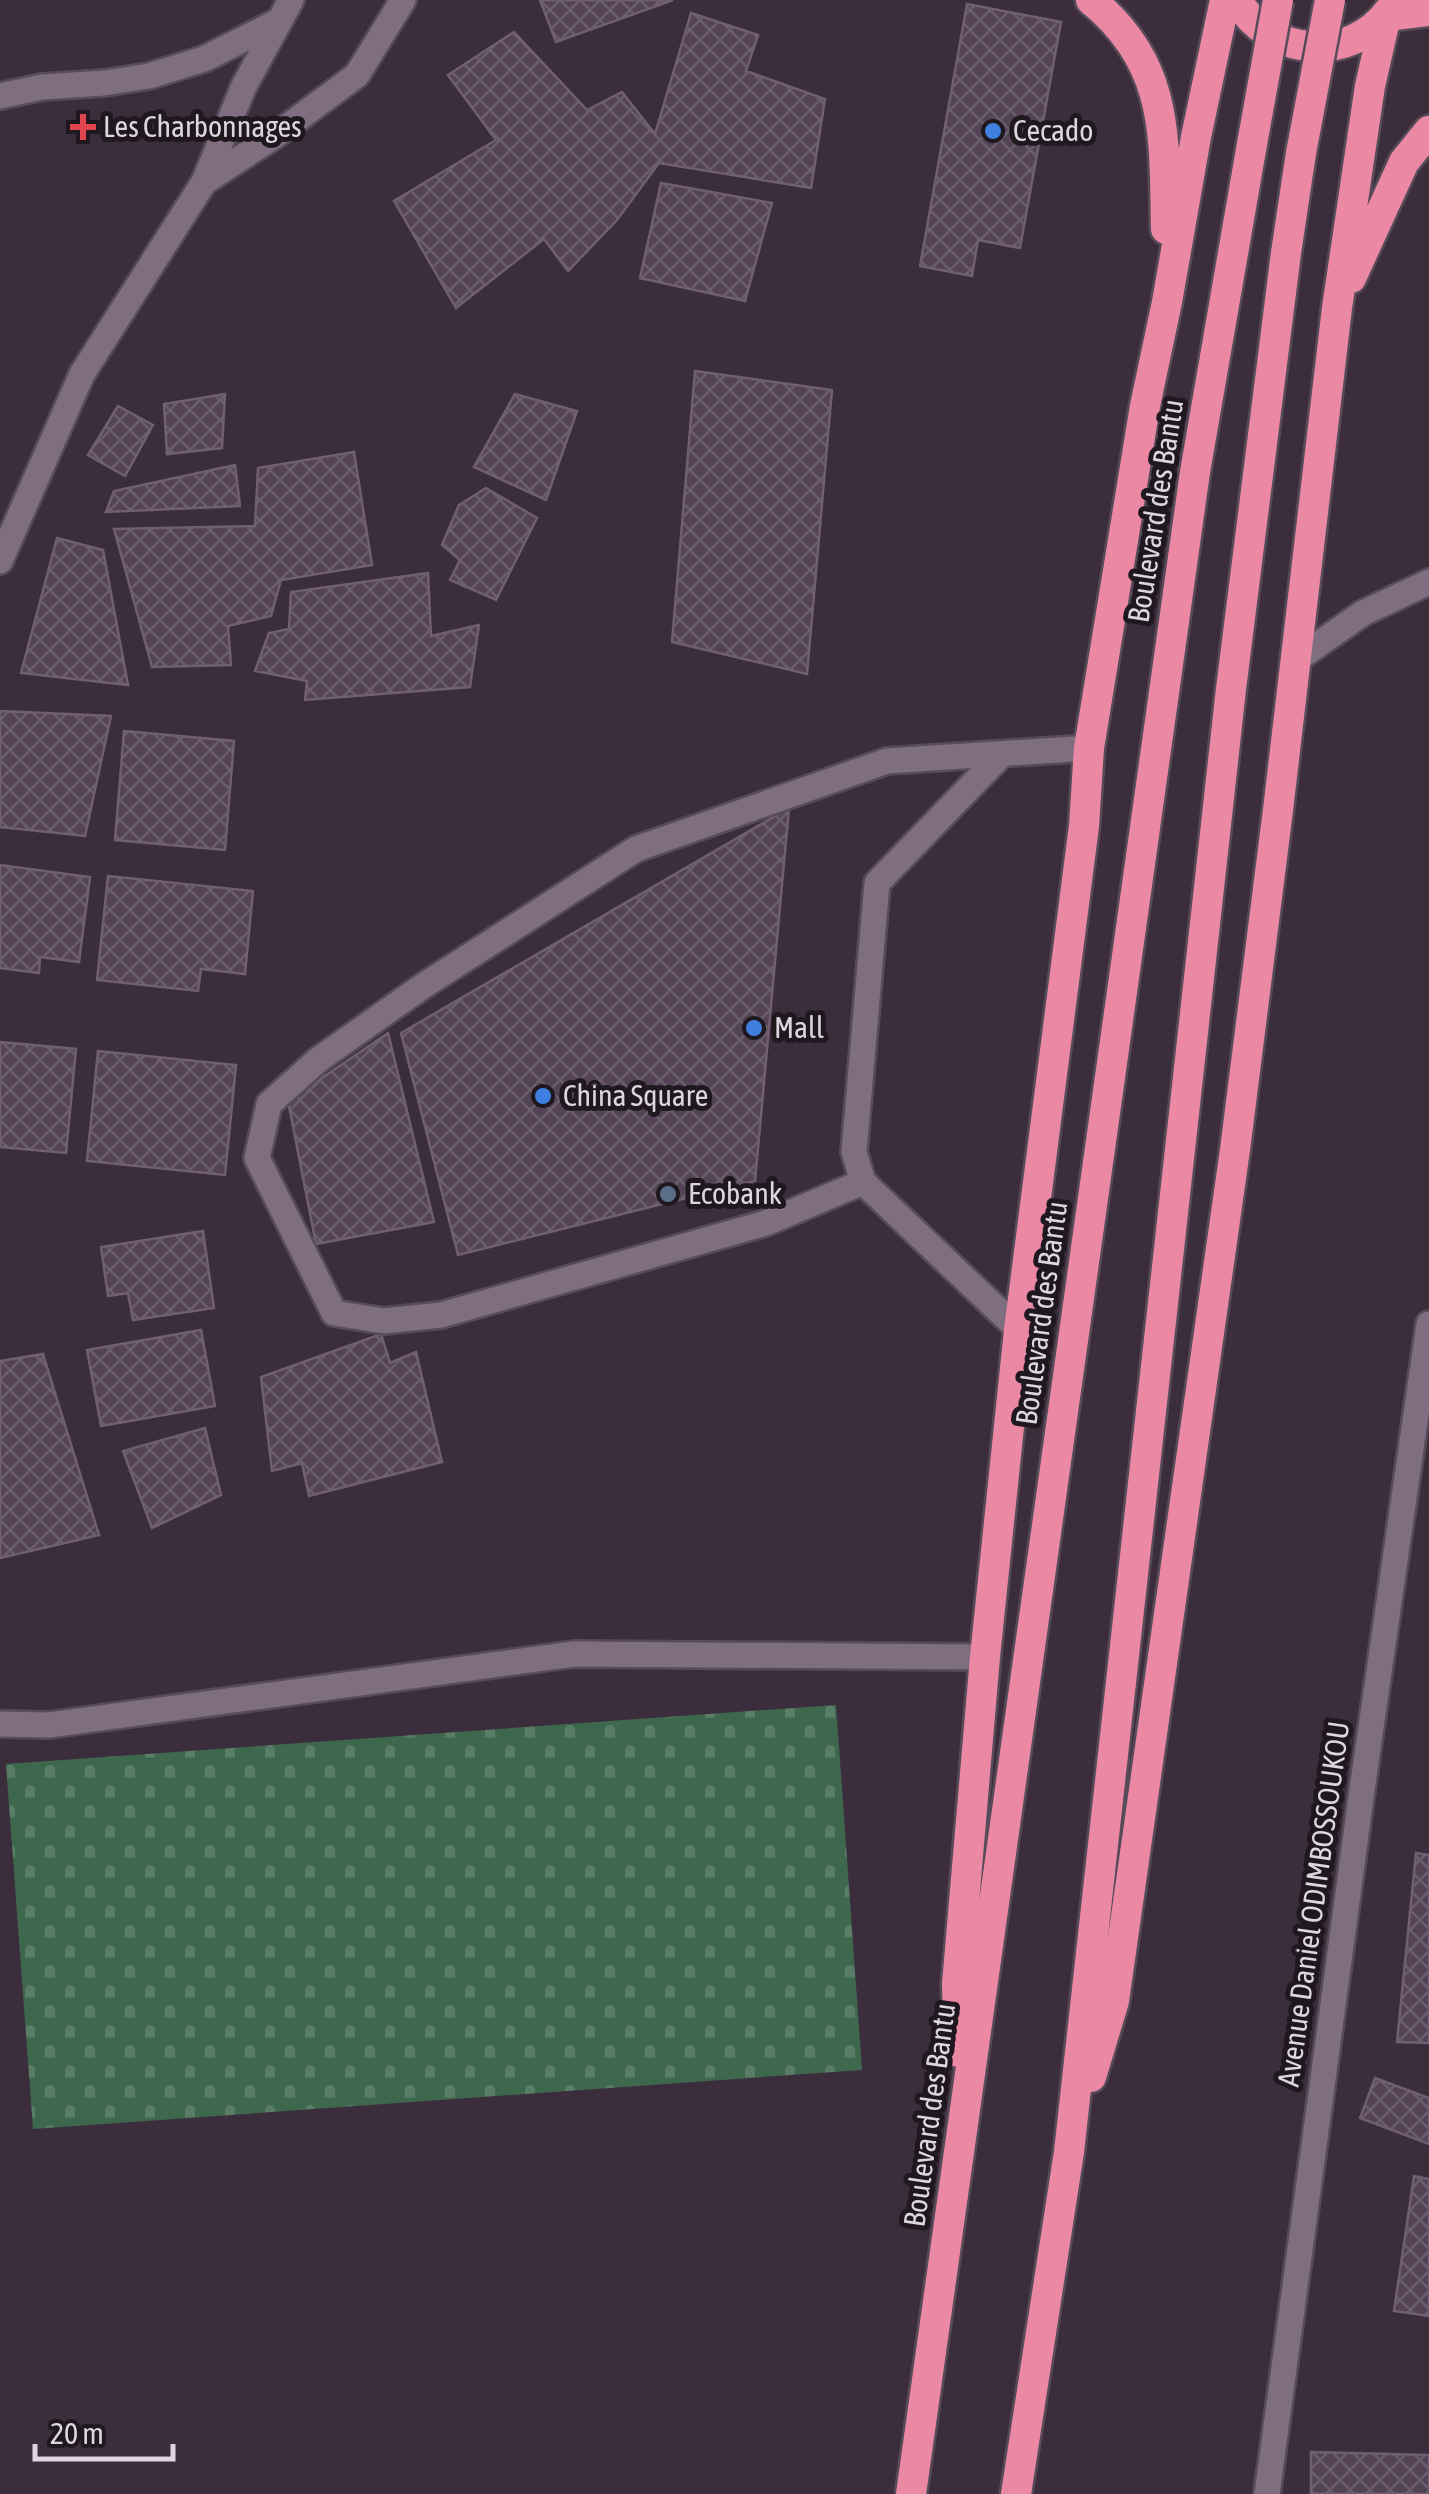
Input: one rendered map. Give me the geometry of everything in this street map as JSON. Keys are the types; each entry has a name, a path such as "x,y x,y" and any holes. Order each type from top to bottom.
{"highway":[{"path":"1091,0 1130,43 1151,76 1162,121 1167,302"},
{"path":"962,2141 957,1984 986,1657 1019,1330 1084,826 1088,748 1145,406 1225,0"},
{"path":"1237,0 1255,24 1274,38 1322,48 1368,33 1391,8"},
{"name":"Boulevard des Bantu","path":"911,2494 1195,472 1278,0"},
{"path":"1016,2494 1069,2152 1230,689 1278,311 1301,153 1330,0"},
{"path":"1391,8 1429,11"},
{"path":"1069,2152 1114,2001 1235,1150 1337,308 1370,86 1391,8"},
{"path":"1337,308 1404,162 1429,131"}],"street":[{"path":"204,182 357,75 403,0"},
{"path":"0,561 82,374 204,182 244,86 285,10"},
{"path":"0,96 42,87 149,76 204,59 285,10"},
{"path":"1296,660 1362,613 1429,582"},
{"path":"863,1182 766,1223 441,1316 384,1321 334,1313 257,1158 269,1104 318,1060 423,986 636,850 887,761 1088,748"},
{"path":"1002,754 878,884 854,1152 863,1182 1019,1330"},
{"name":"Avenue Daniel ODIMBOSSOUKOU","path":"1267,2494 1429,1324"},
{"path":"0,1724 49,1725 574,1654 986,1657"}],"green space":[{"path":"836,1705 862,2070 33,2129 6,1764"}],"building":[{"path":"540,0 673,0 556,42"},
{"name":"Cecado","path":"967,4 1061,22 1020,248 978,240 972,276 920,266"},
{"path":"691,13 758,35 746,71 825,99 811,188 659,163 617,220 568,271 544,239 456,308 394,201 496,140 448,75 514,32 587,110 622,92 655,134"},
{"path":"661,183 772,203 745,301 640,278"},
{"path":"695,371 832,390 807,674 672,642"},
{"path":"225,394 222,448 167,454 164,404"},
{"path":"515,394 577,411 546,500 474,467"},
{"path":"118,406 153,425 125,476 88,455"},
{"path":"354,452 372,565 281,580 271,616 228,626 231,665 152,667 114,529 255,526 258,468"},
{"path":"235,465 240,506 106,512 114,491"},
{"path":"486,488 537,518 496,600 450,580 460,560 442,545 459,505"},
{"path":"57,538 103,550 128,685 21,673"},
{"path":"428,573 431,636 479,625 470,687 305,700 307,681 255,671 269,633 289,629 291,592"},
{"path":"0,711 111,716 85,836 0,827"},
{"path":"124,731 234,741 225,850 115,840"},
{"path":"789,808 755,1181 458,1255 401,1033"},
{"path":"0,865 90,877 79,962 40,957 39,973 0,968"},
{"path":"108,876 253,891 245,974 201,969 198,991 97,980"},
{"path":"388,1033 434,1222 316,1244 288,1101"},
{"path":"0,1042 76,1049 66,1153 0,1147"},
{"path":"98,1051 236,1065 225,1175 87,1161"},
{"path":"203,1231 214,1308 133,1320 128,1293 108,1296 101,1247"},
{"path":"201,1330 215,1406 101,1426 87,1350"},
{"path":"381,1334 390,1363 416,1352 442,1462 309,1496 302,1463 272,1471 261,1377"},
{"path":"43,1354 99,1535 0,1558 0,1361"},
{"path":"205,1428 221,1495 152,1528 123,1451"},
{"path":"1416,1853 1429,1855 1429,2043 1397,2042"},
{"path":"1375,2078 1429,2098 1429,2144 1360,2118"},
{"path":"1414,2176 1429,2179 1429,2316 1394,2311"},
{"path":"1311,2452 1429,2455 1429,2494 1311,2494"}],"place":[{"name":"Les Charbonnages","path":"83,127"},
{"name":"Cecado","path":"993,131"},
{"name":"Mall","path":"754,1028"},
{"name":"China Square","path":"543,1096"},
{"name":"Ecobank","path":"668,1194"}]}
